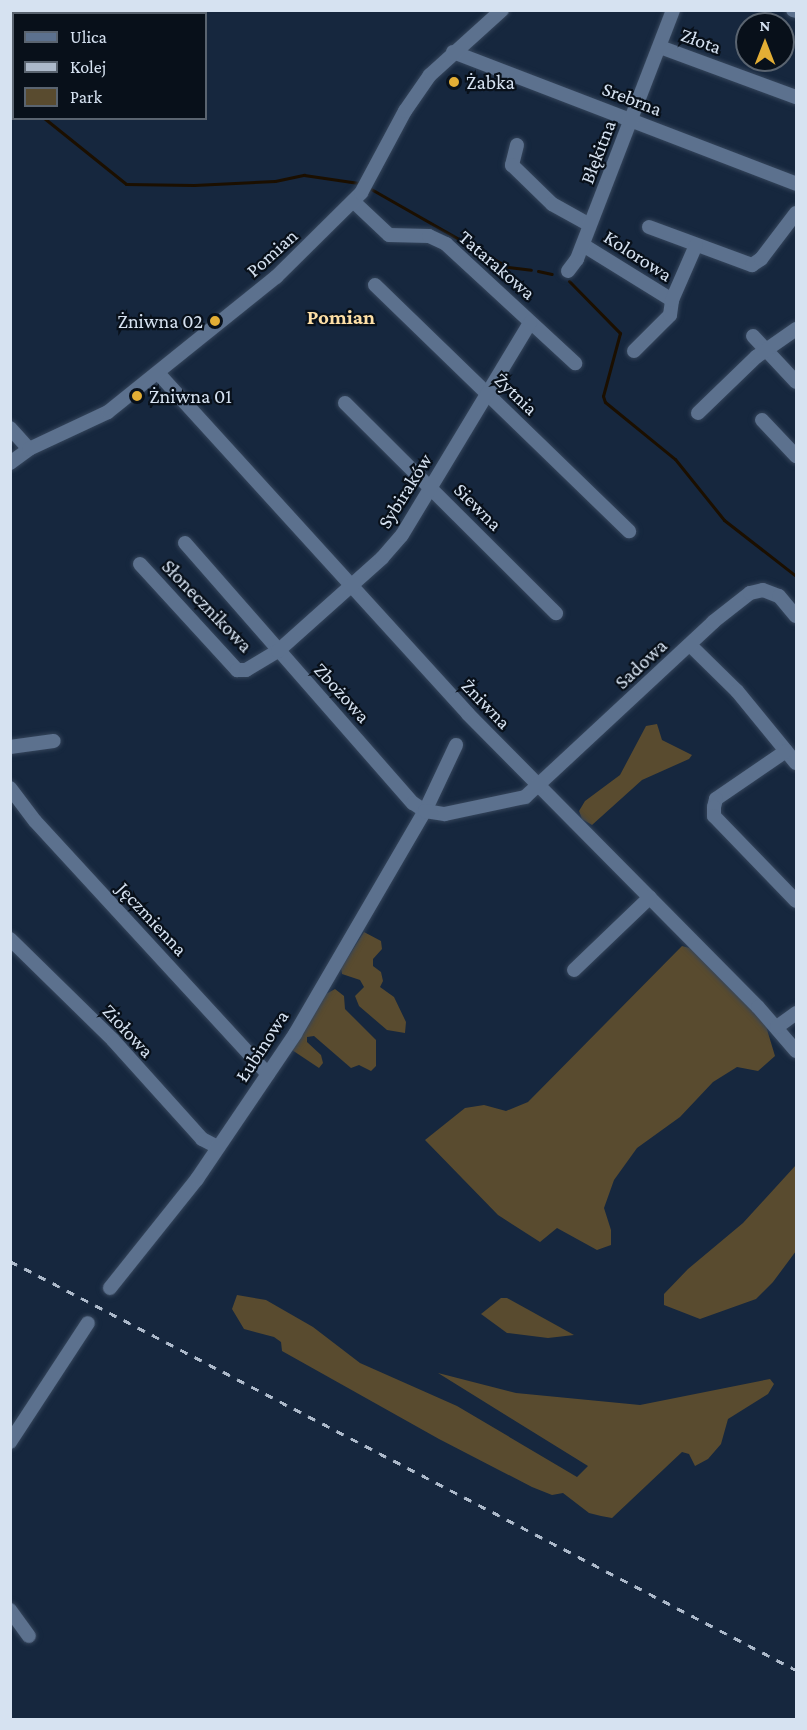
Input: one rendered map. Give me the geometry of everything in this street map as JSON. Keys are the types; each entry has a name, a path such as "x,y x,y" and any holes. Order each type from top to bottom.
{"street":[{"name":"Pomian","path":"10,463 29,450 96,419 158,373 276,277 354,202 415,96 453,51 502,10"},
{"name":"Błękitna","path":"568,271 583,245 673,10"},
{"name":"Złota","path":"660,47 796,97"},
{"name":"Srebrna","path":"453,51 796,184"},
{"path":"517,145 512,165 552,204 591,225"},
{"name":"Tatarakowa","path":"354,202 389,235 429,236 446,244 575,363"},
{"path":"649,227 752,265 761,259 796,213"},
{"name":"Kolorowa","path":"583,245 672,300"},
{"path":"634,351 666,320 672,300 696,245"},
{"name":"Żytnia","path":"375,285 628,531"},
{"name":"Sybiraków","path":"278,651 393,547 530,323"},
{"path":"698,413 766,350 796,328"},
{"path":"753,336 796,382"},
{"name":"Żniwna","path":"158,373 350,585 538,787 650,897 777,1027 796,1051"},
{"name":"Siewna","path":"345,403 556,613"},
{"path":"762,420 796,456"},
{"path":"10,428 29,450"},
{"name":"Zbożowa","path":"185,543 413,803 424,811"},
{"name":"Słonecznikowa","path":"140,564 237,670 246,670 278,651"},
{"name":"Sadowa","path":"424,811 445,814 520,799 538,787 713,622 750,593 763,590 779,596 796,616"},
{"path":"690,645 737,692 796,763"},
{"path":"10,747 54,741"},
{"path":"424,811 456,745"},
{"path":"786,751 717,799 714,816 796,901"},
{"name":"Jęczmienna","path":"10,788 35,820 268,1074"},
{"name":"Łubinowa","path":"110,1288 218,1147 268,1074 424,811"},
{"path":"574,970 650,897"},
{"name":"Ziołowa","path":"10,939 113,1040 202,1139 218,1147"},
{"path":"777,1027 796,1012"},
{"path":"10,1442 88,1323"},
{"path":"10,1610 29,1636"}],"green space":[{"path":"657,724 662,740 692,755 689,759 642,780 592,825 582,819 579,811 585,801 620,775 646,726"},
{"path":"364,932 381,941 382,949 373,959 373,966 381,972 383,981 380,987 394,997 406,1022 405,1033 387,1030 359,1006 355,996 364,987 360,980 342,974 341,968"},
{"path":"682,946 693,949 754,1011 766,1026 775,1056 758,1071 737,1067 713,1082 680,1117 637,1148 614,1180 604,1208 611,1230 611,1245 597,1250 557,1228 540,1242 498,1215 425,1140 465,1108 484,1105 506,1111 528,1102"},
{"path":"335,989 344,996 345,1009 376,1040 376,1066 371,1071 359,1065 351,1068 314,1036 307,1037 307,1042 321,1055 323,1063 319,1068 292,1050 326,994"},
{"path":"796,1165 796,1251 773,1282 756,1299 700,1319 664,1305 664,1294 688,1269 743,1223"},
{"path":"237,1295 266,1300 313,1327 360,1363 457,1406 577,1477 588,1466 438,1373 516,1393 640,1405 770,1379 774,1384 768,1394 728,1419 721,1444 708,1459 695,1466 689,1454 682,1452 612,1518 589,1513 563,1493 552,1495 532,1487 439,1439 282,1351 281,1342 274,1337 244,1329 232,1309"},
{"path":"501,1298 507,1298 574,1335 548,1338 507,1333 481,1314"}],"waterway":[{"path":"46,120 126,184 194,185 275,181 304,175 358,183"},
{"path":"371,189 508,267 531,270"},
{"path":"538,271 552,274"},
{"path":"569,281 620,333 603,396 605,402 675,459 724,520 796,576"}],"railway":[{"path":"10,1261 796,1670"}],"place":[{"name":"Żabka","path":"454,82"},
{"name":"Żniwna 02","path":"215,321"},
{"name":"Żniwna 01","path":"137,396"}],"district":[{"name":"Pomian","path":"341,317"}]}
